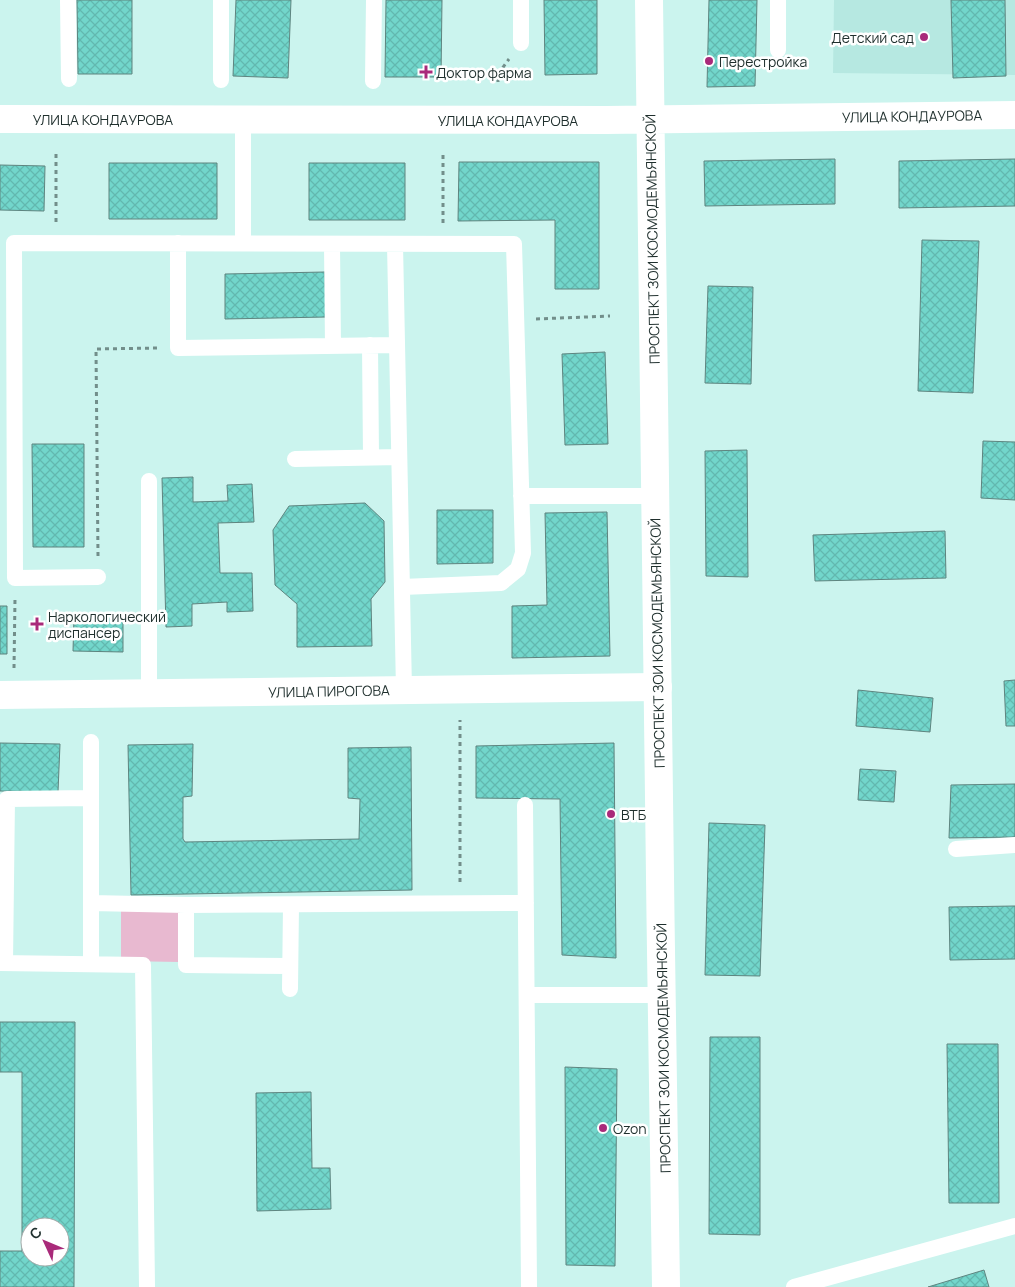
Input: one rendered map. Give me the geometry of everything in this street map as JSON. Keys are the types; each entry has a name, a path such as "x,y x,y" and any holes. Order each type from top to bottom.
{"street":[{"name":"ПРОСПЕКТ ЗОИ КОСМОДЕМЬЯНСКОЙ","path":"649,0 654,496 666,1287"},
{"name":"УЛИЦА КОНДАУРОВА","path":"0,119 651,120 1015,115"},
{"name":"УЛИЦА ПИРОГОВА","path":"0,695 658,687"}],"lane":[{"path":"68,0 69,79"},
{"path":"221,0 221,80"},
{"path":"373,81 374,0"},
{"path":"521,0 521,43"},
{"path":"778,0 778,50"},
{"path":"243,120 243,243"},
{"path":"98,577 15,578 7,460 14,243 514,244 522,553 518,569 501,583 402,587"},
{"path":"178,243 178,348 397,345"},
{"path":"332,244 333,346"},
{"path":"395,244 404,690"},
{"path":"370,345 371,457"},
{"path":"295,459 399,457"},
{"path":"149,481 149,693"},
{"path":"521,496 654,496"},
{"path":"91,742 91,964"},
{"path":"91,798 7,799 3,963 143,965 147,1287"},
{"path":"525,805 529,1287"},
{"path":"956,849 1015,845"},
{"path":"91,903 291,905 526,903"},
{"path":"186,905 186,965 290,966"},
{"path":"290,989 291,905"},
{"path":"527,995 662,995"},
{"path":"794,1287 1015,1226"}],"path":[{"path":"56,154 56,243"},
{"path":"443,244 444,155"},
{"path":"516,320 610,316"},
{"path":"98,577 96,349 178,348"},
{"path":"14,668 15,578"},
{"path":"460,720 460,903"}],"shaded area":[{"name":"Детский сад","path":"834,0 1015,0 1015,75 833,73"},
{"path":"121,910 180,911 180,962 121,961"}],"building":[{"path":"77,0 132,0 132,74 78,74"},
{"path":"236,0 291,0 288,78 233,76"},
{"path":"386,0 442,0 441,77 385,77"},
{"path":"544,0 597,0 597,74 545,75"},
{"path":"709,0 757,0 755,86 707,87"},
{"path":"951,0 1005,0 1006,76 953,78"},
{"path":"835,159 835,204 705,206 704,161"},
{"path":"1015,159 1015,206 899,208 899,161"},
{"path":"459,162 599,162 599,289 555,289 555,220 458,221"},
{"path":"109,163 217,163 217,219 109,219"},
{"path":"309,163 405,163 405,220 309,220"},
{"path":"0,165 45,166 44,211 0,210"},
{"path":"922,240 979,241 973,393 918,391"},
{"path":"325,272 326,317 225,319 225,274"},
{"path":"708,286 753,287 751,384 705,383"},
{"path":"605,352 608,444 565,445 562,354"},
{"path":"983,441 1015,442 1015,500 981,498"},
{"path":"32,444 84,444 84,547 33,547"},
{"path":"747,450 748,577 706,576 705,451"},
{"path":"193,477 193,502 228,501 227,485 252,484 254,522 218,523 220,573 252,573 253,611 227,612 227,602 192,604 192,626 166,627 162,478"},
{"path":"365,503 384,521 385,582 371,599 372,646 297,647 297,604 275,585 273,530 289,506"},
{"path":"437,510 493,510 493,563 437,564"},
{"path":"607,512 610,656 512,658 512,606 547,605 545,513"},
{"path":"945,531 946,578 815,581 813,535"},
{"path":"0,606 7,606 7,654 0,654"},
{"path":"74,615 123,615 123,652 73,651"},
{"path":"1015,680 1015,726 1006,726 1004,681"},
{"path":"858,690 933,698 930,732 856,726"},
{"path":"0,743 60,744 58,792 0,791"},
{"path":"614,743 616,958 562,955 560,799 476,798 476,746"},
{"path":"193,744 192,796 183,797 183,839 185,842 359,839 360,799 348,798 348,748 411,747 412,890 131,895 128,745"},
{"path":"860,769 896,771 894,802 858,800"},
{"path":"1015,784 1015,837 949,838 951,785"},
{"path":"709,823 765,825 760,976 705,975"},
{"path":"1015,906 1015,959 950,960 949,907"},
{"path":"0,1022 75,1022 74,1287 0,1287 0,1251 20,1251 20,1267 70,1267 70,1217 22,1217 22,1072 0,1072"},
{"path":"710,1037 760,1037 760,1235 709,1234"},
{"path":"947,1044 998,1044 999,1203 949,1203"},
{"path":"565,1067 617,1069 615,1266 566,1265"},
{"path":"311,1092 312,1168 330,1168 331,1209 257,1211 256,1093"},
{"path":"984,1270 989,1287 928,1287"}],"place":[{"name":"Детский сад","path":"924,37"},
{"name":"Перестройка","path":"709,61"},
{"name":"Доктор фарма","path":"426,72"},
{"name":"Наркологический диспансер","path":"37,624"},
{"name":"ВТБ","path":"611,814"},
{"name":"Ozon","path":"603,1128"}]}
